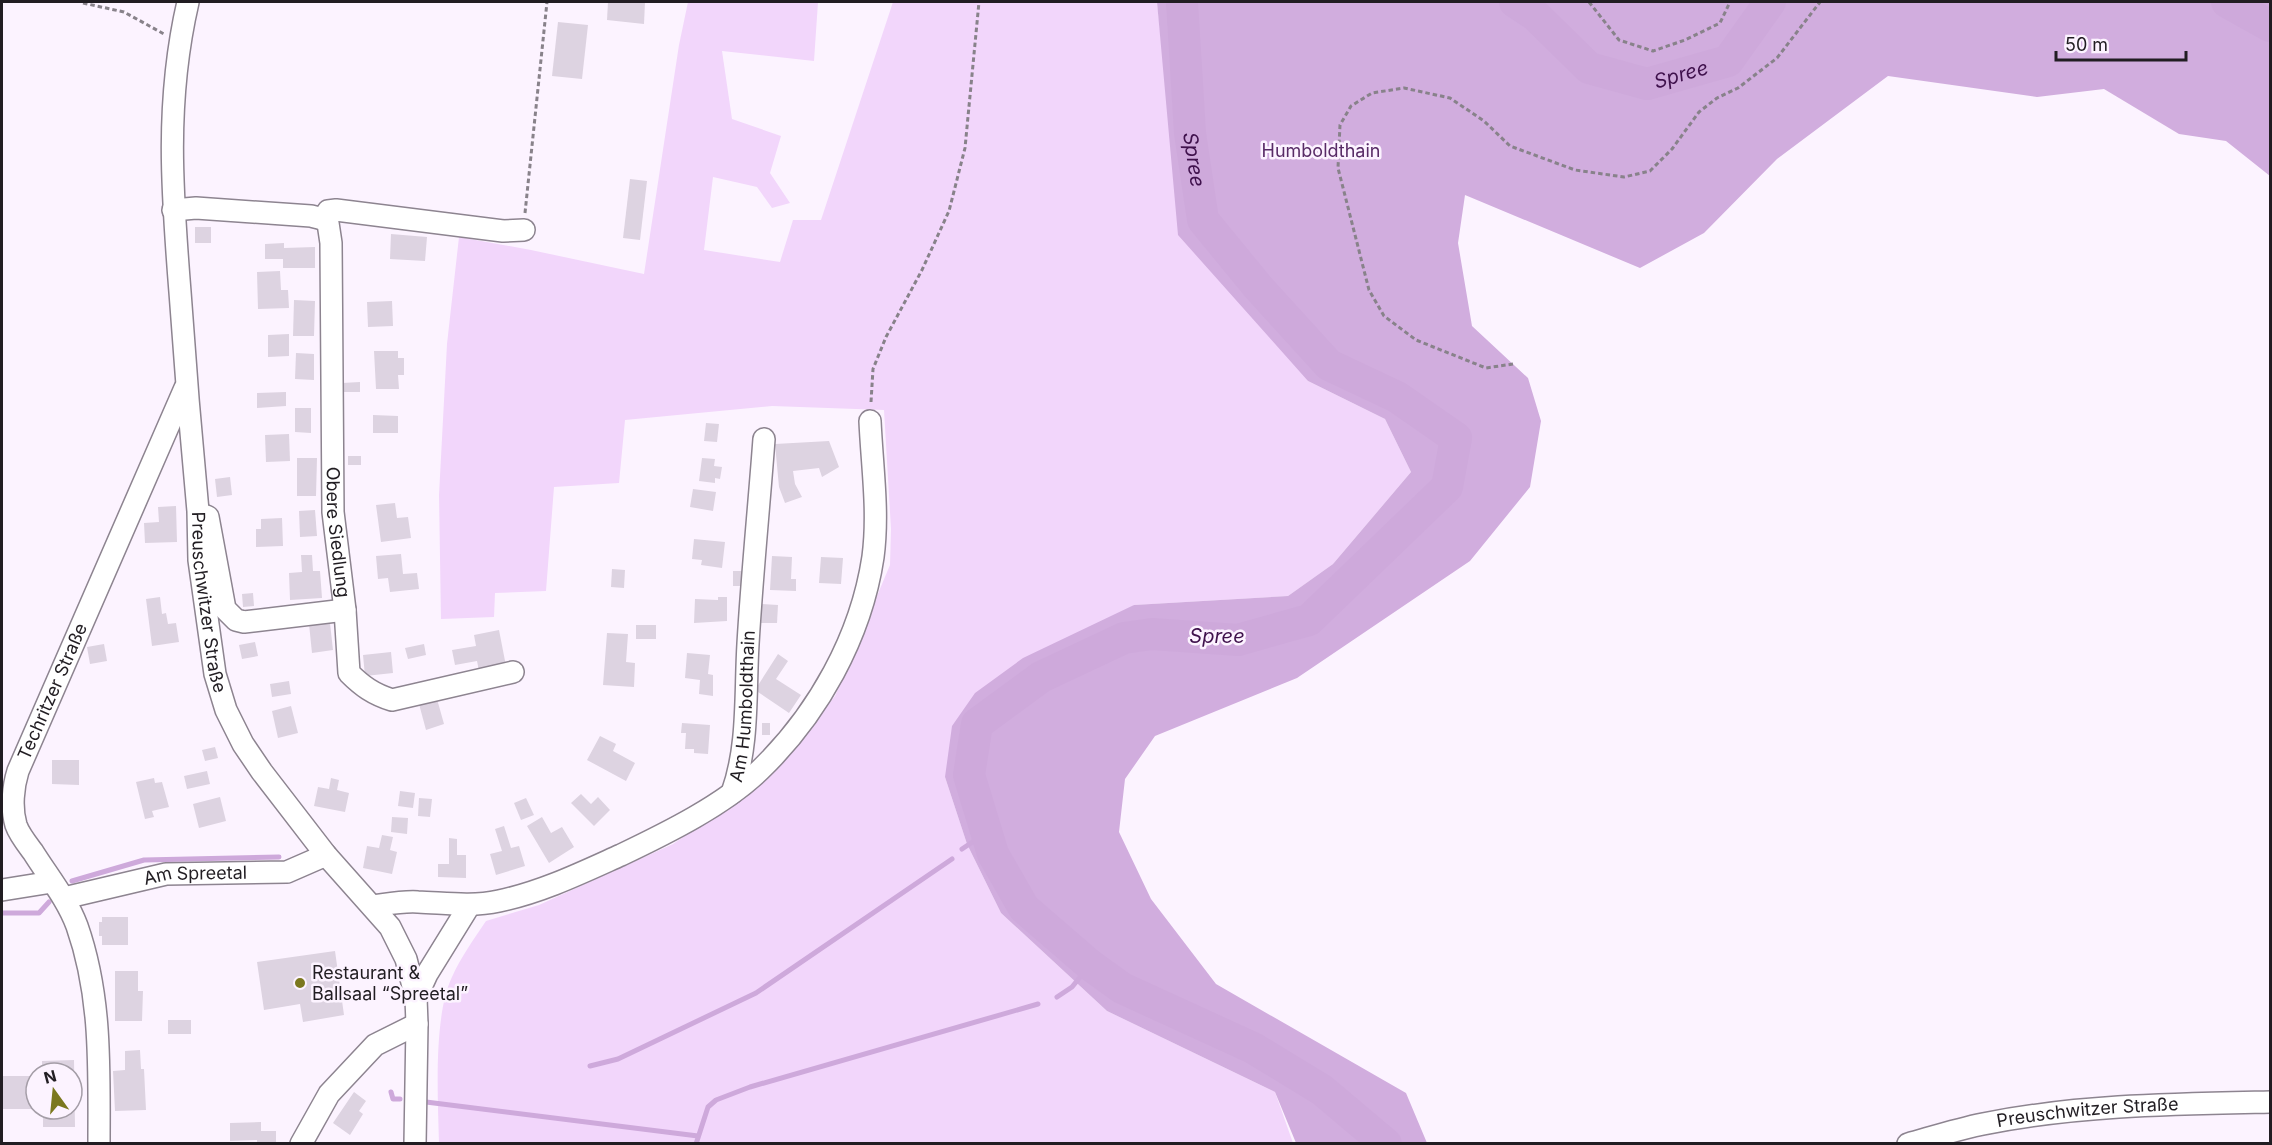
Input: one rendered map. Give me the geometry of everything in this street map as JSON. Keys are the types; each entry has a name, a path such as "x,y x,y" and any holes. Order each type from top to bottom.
{"street":[{"name":"Preuschwitzer Straße","path":"188,2 179,41 171,115 173,210 198,511 199,560 215,674 226,710 243,744 326,855 373,906 399,943 406,959 416,998 415,1143"},
{"path":"173,210 196,208 311,216 323,219 328,211 336,210 503,231 524,230"},
{"name":"Obere Siedlung","path":"323,219 328,223 331,243 333,512 345,610 348,673 376,695 392,700 513,672"},
{"name":"Techritzer Straße","path":"99,1143 99,1047 93,985 85,951 76,924 58,890 16,825 13,796 18,771 187,385"},
{"path":"732,793 760,770 793,733 825,688 846,651 866,589 876,525 870,422"},
{"name":"Am Humboldthain","path":"373,906 409,902 469,906 508,898 584,873 668,832 732,793 739,774 744,727 748,643 764,438"},
{"path":"198,511 208,517 225,609 237,620 244,622 345,610"},
{"name":"Am Spreetal","path":"2,890 58,890 166,874 287,872 326,855"},
{"path":"416,998 427,974 469,906"},
{"path":"301,1143 329,1094 375,1045 417,1024"},
{"name":"Preuschwitzer Straße","path":"1908,1143 1983,1124 2043,1114 2167,1104 2271,1102"}],"path":[{"path":"524,230 547,2"},
{"path":"870,422 873,369 886,337 922,270 949,211 965,148 979,2"},
{"path":"1589,2 1619,40 1653,51 1685,40 1720,23 1730,2"},
{"path":"1513,364 1486,368 1416,340 1384,316 1369,290 1338,168 1340,124 1351,106 1372,93 1404,88 1450,98 1484,122 1510,146 1575,170 1624,177 1650,171 1672,149 1699,112 1717,98 1737,88 1777,58 1820,2"},
{"path":"83,3 124,12 179,41"}],"shaded area":[{"path":"688,2 818,2 814,61 722,51 732,119 781,136 770,173 790,203 772,208 757,187 713,177 704,250 780,262 793,220 821,220 893,2 1157,2 1163,58 1308,381 1385,419 1411,472 1333,564 1288,596 1134,605 945,777 967,844 1001,913 1107,1011 1275,1092 1293,1143 439,1144 439,1035 446,994 459,962 486,921 539,905 673,844 739,799 797,744 835,696 890,565 891,529 884,410 772,406 625,420 619,483 554,487 546,591 495,593 494,617 441,619 439,495 447,344 459,237 644,274 679,45"}],"green space":[{"name":"Humboldthain","path":"1157,2 2270,2 2270,176 2226,141 2179,134 2104,89 2037,97 1888,76 1777,159 1704,233 1640,268 1465,195 1458,243 1472,326 1528,378 1541,421 1530,487 1470,561 1297,678 1155,736 1125,779 1119,832 1151,899 1216,984 1406,1093 1427,1143 1296,1143 1275,1092 1107,1011 1001,913 967,844 945,777 952,726 975,693 1023,658 1134,605 1288,596 1333,564 1411,472 1385,419 1308,381 1178,235"}],"building":[{"path":"608,2 645,2 644,24 607,20"},
{"path":"558,22 588,25 582,79 552,76"},
{"path":"630,179 647,181 640,240 623,238"},
{"path":"195,227 211,227 211,243 195,243"},
{"path":"391,234 427,237 425,261 390,259"},
{"path":"284,243 284,248 315,247 315,268 283,268 283,259 265,259 265,244"},
{"path":"280,271 281,290 288,290 289,308 258,309 257,272"},
{"path":"294,300 315,301 314,336 293,336"},
{"path":"392,301 393,326 368,327 367,302"},
{"path":"289,334 289,356 268,357 268,335"},
{"path":"374,351 398,351 398,358 404,358 404,375 398,375 399,389 376,389"},
{"path":"296,353 314,354 314,380 295,379"},
{"path":"360,382 360,392 342,392 342,383"},
{"path":"286,392 286,406 257,408 257,393"},
{"path":"295,408 311,408 311,433 295,432"},
{"path":"373,415 398,416 398,433 373,433"},
{"path":"706,423 719,424 717,442 704,441"},
{"path":"289,434 290,461 266,462 265,435"},
{"path":"829,441 839,467 822,477 819,468 793,471 795,484 802,497 785,503 779,487 775,444"},
{"path":"348,456 361,456 361,465 348,465"},
{"path":"297,458 317,458 316,496 297,496"},
{"path":"702,458 715,459 714,466 722,467 720,479 715,478 715,483 699,481"},
{"path":"230,477 232,495 217,497 215,479"},
{"path":"693,489 716,492 713,511 690,507"},
{"path":"395,503 397,518 408,517 411,538 381,542 376,505"},
{"path":"176,506 177,542 145,543 144,523 159,522 158,507"},
{"path":"315,510 317,536 300,537 299,511"},
{"path":"282,518 283,546 256,547 256,529 261,529 261,519"},
{"path":"694,539 725,542 722,568 701,565 702,560 692,559"},
{"path":"401,554 403,574 417,573 419,589 390,592 388,578 378,579 376,556"},
{"path":"301,555 312,555 313,571 320,571 322,598 290,600 289,573 302,572"},
{"path":"772,556 792,557 791,579 796,579 796,591 770,590"},
{"path":"821,557 843,558 841,584 819,583"},
{"path":"612,569 625,570 624,588 611,587"},
{"path":"733,571 749,571 749,586 733,586"},
{"path":"253,593 254,606 243,607 242,594"},
{"path":"160,597 162,614 166,613 168,624 176,623 179,642 152,646 146,599"},
{"path":"718,597 727,597 727,621 694,623 695,599 718,600"},
{"path":"762,604 778,605 777,623 761,623"},
{"path":"330,623 333,650 312,653 309,624"},
{"path":"636,625 656,625 656,639 636,639"},
{"path":"499,630 506,666 479,671 477,661 455,665 452,650 476,646 474,635"},
{"path":"607,633 628,634 626,662 635,663 634,687 603,685"},
{"path":"255,642 258,656 242,659 239,645"},
{"path":"104,644 107,661 90,664 87,647"},
{"path":"424,644 426,655 408,659 405,648"},
{"path":"391,652 393,673 365,676 363,655"},
{"path":"687,653 710,655 708,674 713,675 713,696 699,694 700,680 685,678"},
{"path":"778,654 788,661 776,679 801,695 789,713 755,690"},
{"path":"289,681 291,694 272,697 270,684"},
{"path":"437,699 444,724 426,730 419,704"},
{"path":"291,706 298,733 278,738 272,711"},
{"path":"682,723 710,725 708,754 694,753 694,749 685,749 686,733 681,733"},
{"path":"762,723 770,723 770,735 762,735"},
{"path":"600,736 616,744 613,751 635,763 626,781 587,760"},
{"path":"215,747 218,758 205,761 202,750"},
{"path":"52,760 79,760 79,785 52,784"},
{"path":"207,771 210,784 187,789 184,776"},
{"path":"154,778 155,783 162,782 169,807 152,811 154,817 145,819 136,782"},
{"path":"331,778 339,780 337,790 349,793 345,812 314,806 318,787 329,789"},
{"path":"400,791 415,793 413,808 398,806"},
{"path":"581,794 591,804 598,797 610,810 594,826 571,803"},
{"path":"220,797 226,821 199,828 193,804"},
{"path":"419,798 432,799 430,817 418,816"},
{"path":"526,798 534,815 521,820 514,803"},
{"path":"392,817 408,818 407,834 391,832"},
{"path":"542,817 551,833 562,827 574,847 549,863 527,826"},
{"path":"504,826 511,848 519,846 525,866 496,875 490,854 502,851 495,829"},
{"path":"382,835 393,837 390,850 397,852 392,874 363,868 367,846 379,848"},
{"path":"449,838 457,839 457,855 466,855 466,878 438,877 438,864 449,864"},
{"path":"102,917 128,917 128,945 102,945 102,936 99,936 99,922 102,922"},
{"name":"Restaurant & Ballsaal “Spreetal”","path":"335,951 344,1015 303,1022 300,1004 264,1010 257,962"},
{"path":"115,971 138,971 138,991 143,991 142,1021 115,1021"},
{"path":"168,1020 191,1020 191,1034 168,1034"},
{"path":"140,1050 141,1069 144,1069 146,1110 115,1111 113,1071 125,1070 125,1051"},
{"path":"2,1076 24,1076 24,1109 2,1109"},
{"path":"354,1092 366,1101 359,1111 363,1114 350,1135 333,1123"},
{"path":"43,1121 75,1121 75,1127 43,1127"},
{"path":"261,1122 261,1131 276,1131 276,1144 257,1144 257,1140 230,1141 230,1123"}],"waterway":[{"name":"Spree","path":"1182,2 1190,133 1203,220 1258,287 1329,365 1397,397 1456,438 1447,487 1309,620 1238,640 1152,634 1124,638 1041,677 977,724 969,775 993,854 1024,908 1090,965 1122,988 1253,1048 1322,1090 1386,1144"},
{"name":"Spree","path":"1515,2 1536,16 1589,68 1647,84 1728,61 1770,2"},
{"name":"Spree","path":"2227,2 2270,26"},
{"path":"962,849 986,833"},
{"path":"72,881 144,860 279,857"},
{"path":"590,1066 618,1059 756,993 952,859"},
{"path":"2,913 39,913 49,902"},
{"path":"1057,997 1072,987 1090,965"},
{"path":"696,1144 708,1107 716,1100 750,1087 1038,1004"},
{"path":"391,1092 393,1099 400,1099"},
{"path":"426,1102 698,1136"}],"place":[{"name":"Restaurant & Ballsaal “Spreetal”","path":"300,983"}]}
